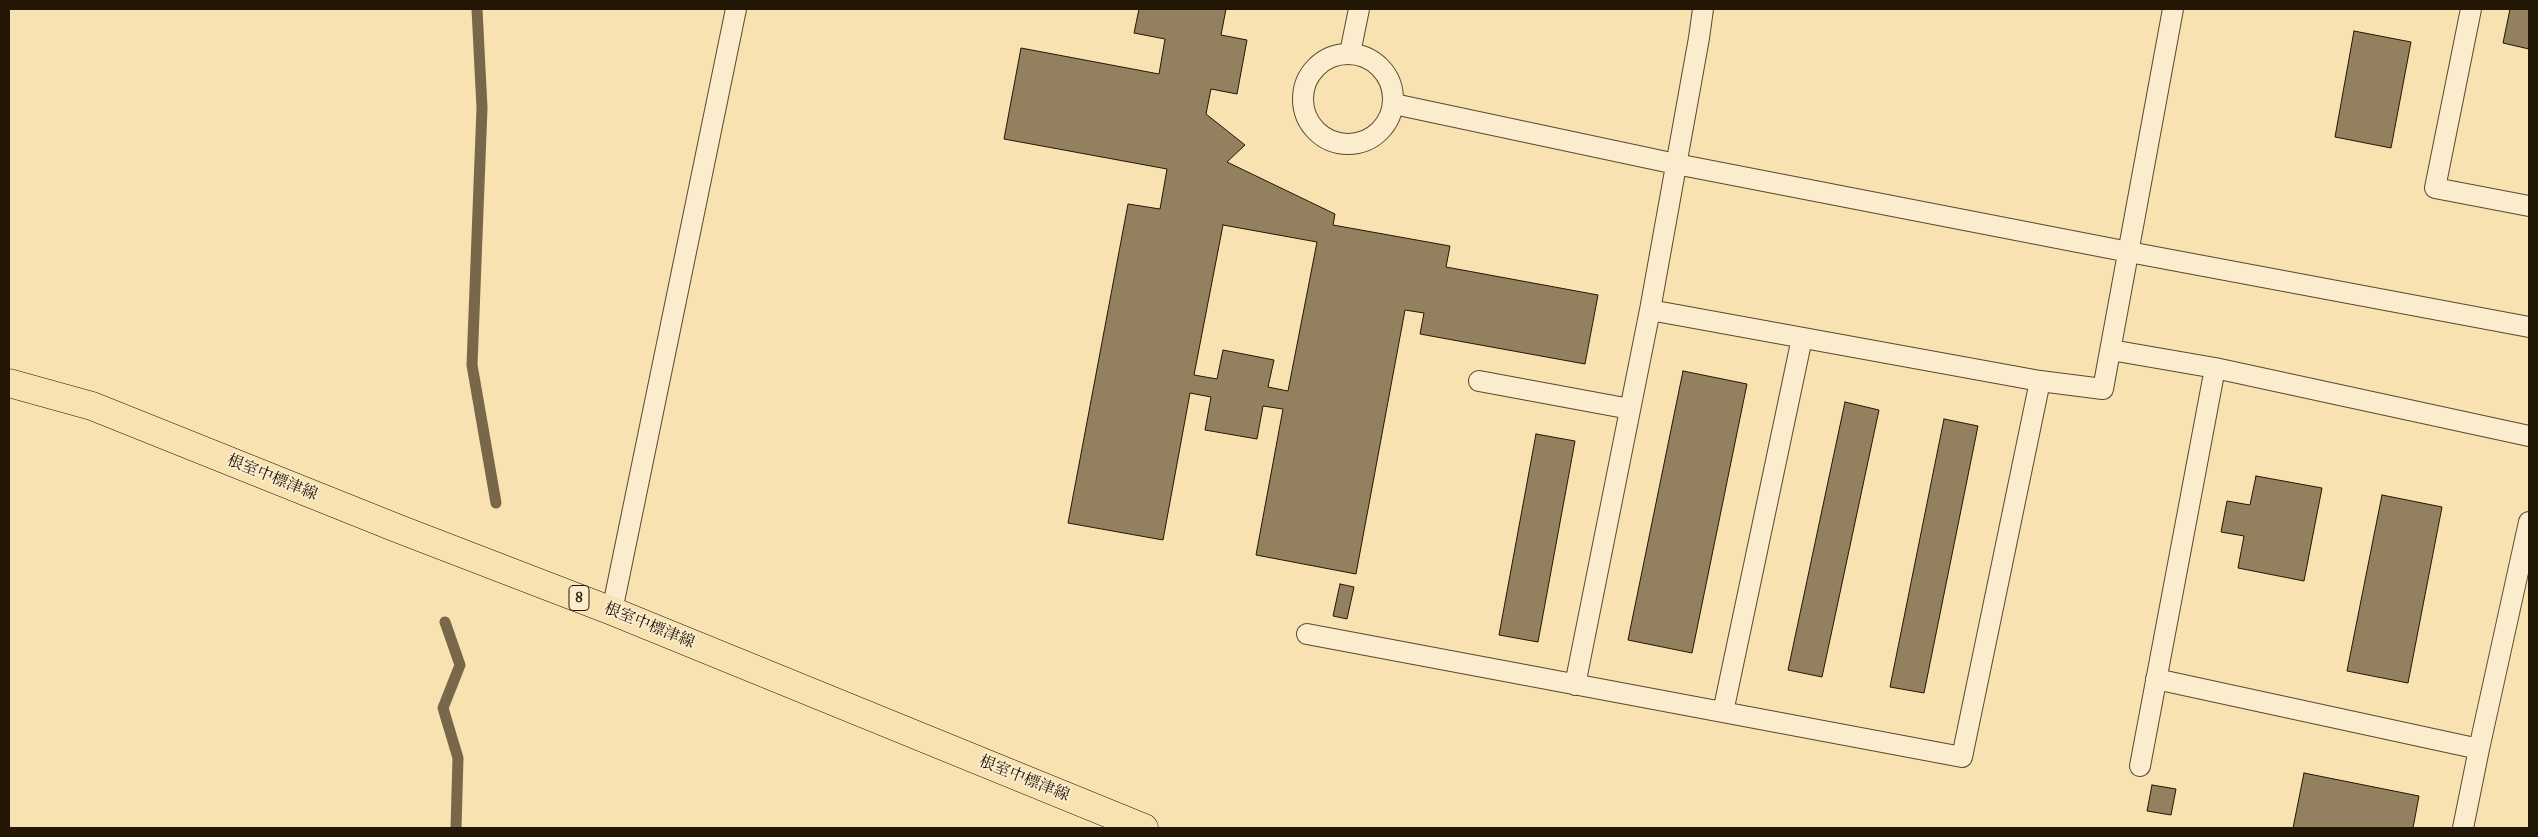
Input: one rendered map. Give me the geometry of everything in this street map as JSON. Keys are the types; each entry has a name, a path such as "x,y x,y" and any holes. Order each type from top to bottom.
{"main road":[{"name":"根室中標津線","path":"9,383 92,406 399,529 612,611 1144,828"}],"lane":[{"path":"612,611 736,9"},
{"path":"1350,53 1359,9"},
{"path":"1575,684 1650,310 1703,9"},
{"path":"1650,310 2040,381 2103,389 2172,9"},
{"path":"2470,9 2435,188 2529,206"},
{"path":"1350,53 1364,56 1378,64 1388,75 1393,89 1394,104 1389,119 1380,131 1368,140 1354,144 1339,144 1324,138 1313,129 1302,101 1304,86 1311,73 1321,62 1335,55 1350,53"},
{"path":"1394,104 1676,164 2529,327"},
{"path":"1722,712 1802,338"},
{"path":"2111,350 2215,368 2529,436"},
{"path":"2140,766 2215,368"},
{"path":"1479,381 1630,409"},
{"path":"1307,634 1962,757 2040,381"},
{"path":"2464,828 2479,749 2529,522"},
{"path":"2156,679 2479,749"}],"building":[{"path":"1139,9 1226,9 1221,35 1247,40 1237,94 1211,89 1206,114 1245,145 1227,162 1335,214 1333,225 1450,246 1446,267 1598,295 1585,364 1420,334 1424,313 1405,310 1356,574 1256,555 1283,409 1263,406 1257,439 1205,430 1211,397 1190,393 1163,540 1068,523 1128,204 1160,209 1167,169 1004,139 1021,48 1159,74 1165,39 1134,33","holes":["1223,225 1317,242 1288,391 1268,387 1274,360 1223,350 1217,379 1194,375"]},
{"path":"2510,9 2529,9 2529,49 2503,43"},
{"path":"2354,31 2411,42 2391,148 2335,137"},
{"path":"1683,371 1747,384 1692,653 1628,640"},
{"path":"1845,402 1879,410 1822,677 1788,670"},
{"path":"1944,419 1978,426 1924,693 1890,687"},
{"path":"1536,434 1575,441 1538,642 1499,635"},
{"path":"2256,476 2322,488 2304,581 2238,568 2244,536 2221,532 2227,501 2250,505"},
{"path":"2382,495 2442,507 2408,683 2347,671"},
{"path":"1340,584 1354,587 1347,619 1333,616"},
{"path":"2304,773 2419,796 2413,828 2293,828"},
{"path":"2152,785 2176,789 2171,815 2147,811"}],"waterway":[{"path":"477,9 482,108 472,365 496,503"},
{"path":"445,622 460,665 443,708 458,758 456,828"}]}
